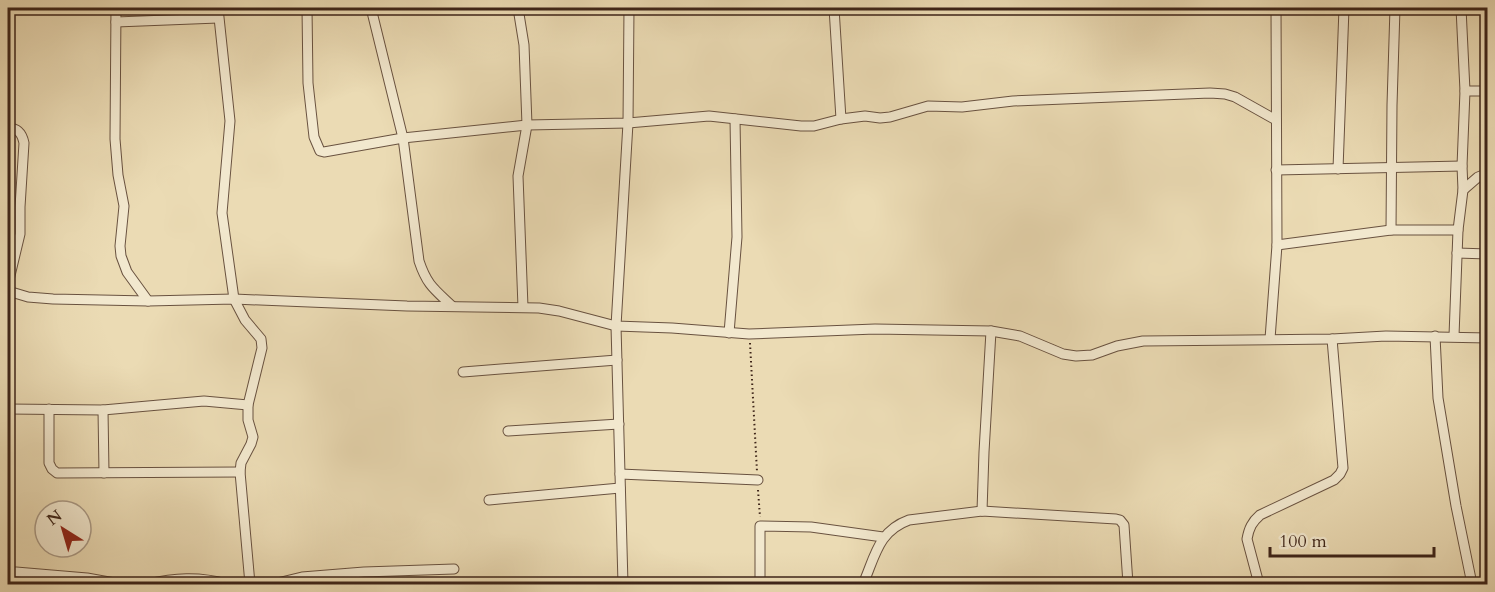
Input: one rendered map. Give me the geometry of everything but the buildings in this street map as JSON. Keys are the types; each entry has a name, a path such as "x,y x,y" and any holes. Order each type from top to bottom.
{"street":[{"path":"116,8 115,139 118,175 124,206 121,256 127,272 148,301"},
{"path":"218,8 230,121 222,213 234,299 245,320 261,339 262,348 248,405 248,420 253,437 241,463 240,472 250,585"},
{"path":"307,8 308,83 314,137 320,151 324,152 403,138 527,125 628,123 709,116 814,126 865,116 890,117 928,106 962,107 1012,100 1210,93 1225,94 1235,98 1276,120"},
{"path":"372,8 403,138 419,261 430,286 452,306"},
{"path":"518,8 524,45 527,125 518,176 523,307"},
{"path":"623,585 616,326 628,123 629,8"},
{"path":"834,8 842,119"},
{"path":"1270,339 1277,245 1276,8"},
{"path":"1338,169 1344,8"},
{"path":"1391,230 1395,8"},
{"path":"1454,336 1458,230 1463,190 1466,91 1461,8"},
{"path":"116,22 218,18"},
{"path":"1466,91 1488,91"},
{"path":"729,333 737,237 735,119"},
{"path":"8,128 18,130 24,143 20,234 8,284"},
{"path":"1276,170 1462,166"},
{"path":"1463,190 1471,182 1488,173"},
{"path":"1277,245 1391,230 1458,230"},
{"path":"1457,253 1488,254"},
{"path":"8,291 28,297 53,299 148,301 234,299 523,307 559,311 616,326 749,334 875,329 991,331 1020,336 1063,354 1076,356 1092,355 1117,346 1143,341 1332,339 1386,336 1488,338"},
{"path":"982,511 991,331"},
{"path":"1435,336 1438,398 1472,585"},
{"path":"1259,585 1247,539 1252,522 1260,515 1334,480 1343,468 1332,339"},
{"path":"464,372 617,360"},
{"path":"8,409 103,410 204,401 248,405"},
{"path":"49,409 50,463 52,469 57,473 240,472"},
{"path":"103,410 104,473"},
{"path":"508,431 619,424"},
{"path":"620,474 758,480"},
{"path":"489,500 620,488"},
{"path":"863,585 883,537 900,523 982,511 1120,520 1124,525 1128,585"},
{"path":"760,585 760,526 811,527 883,537"},
{"path":"273,585 302,577 454,569"},
{"path":"15,572 87,578 120,585"},
{"path":"147,585 167,579 205,579 226,585"}],"path":[{"path":"749,334 760,526"}]}
